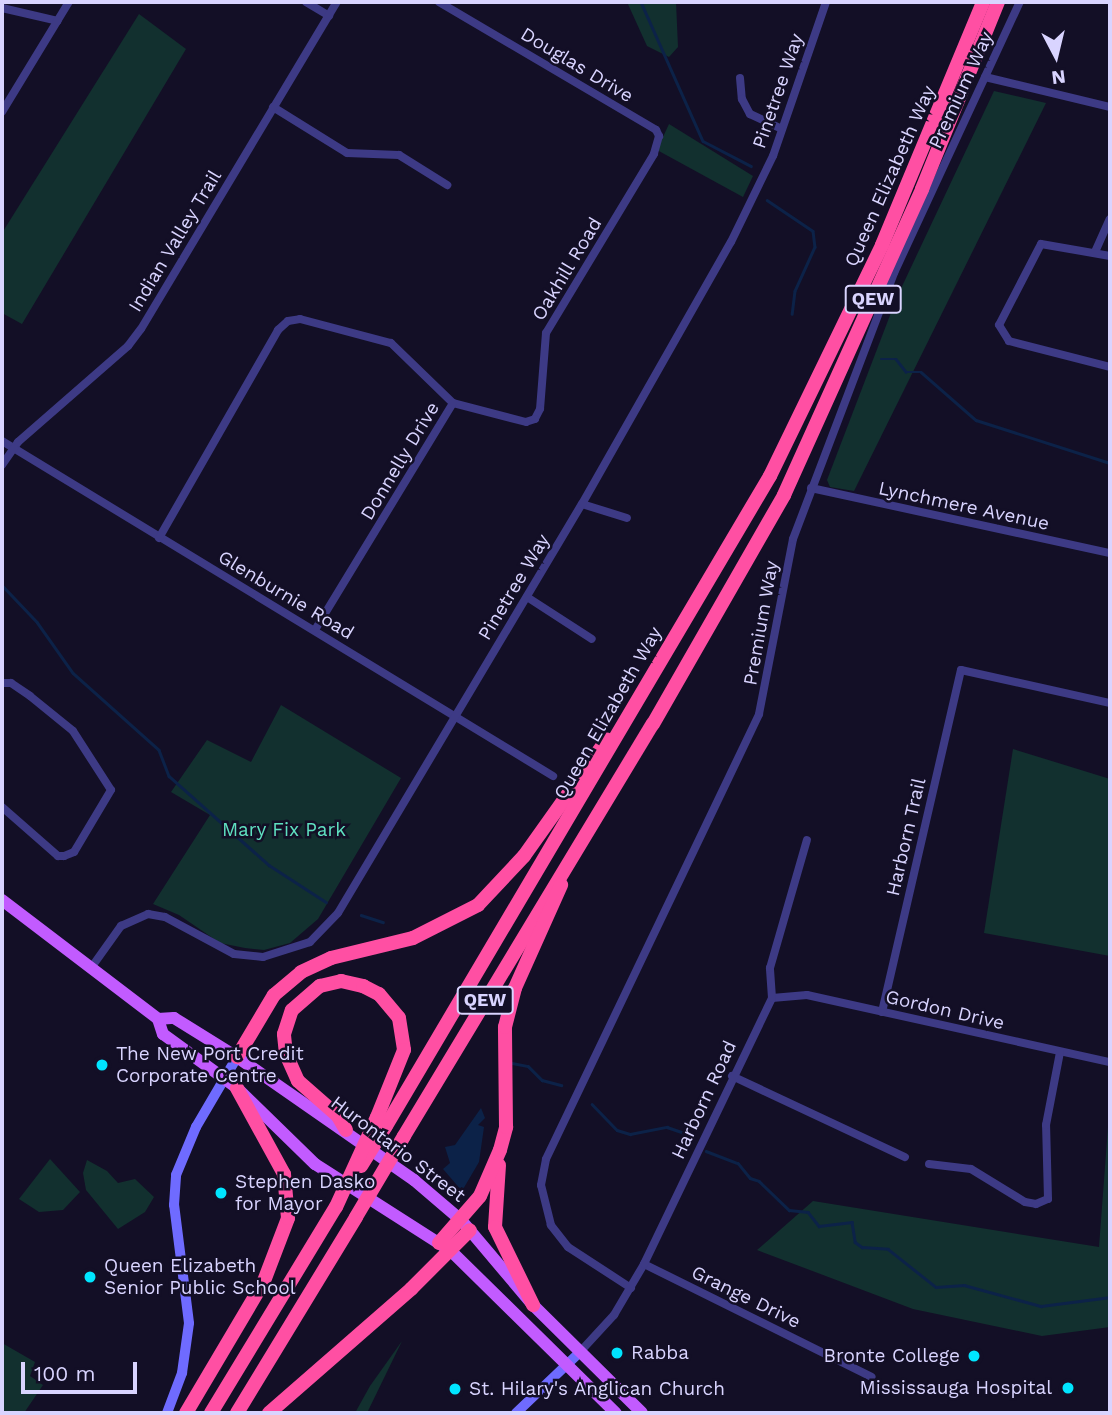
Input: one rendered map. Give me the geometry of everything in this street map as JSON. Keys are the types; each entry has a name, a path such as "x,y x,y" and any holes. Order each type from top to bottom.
{"highway":[{"name":"Queen Elizabeth Way","path":"211,1413 336,1207 382,1121 763,488 813,392 906,189 983,2"},
{"name":"Queen Elizabeth Way","path":"237,1413 568,864 790,483 922,189 998,2"},
{"path":"237,1057 274,995 301,972 331,958 414,939 478,905 524,856 592,756 627,718"},
{"path":"269,1413 466,1226 500,1150 506,1127 505,1027 515,988 555,905 568,864"},
{"path":"346,1130 338,1116 299,1081 286,1054 284,1034 292,1010 320,986 341,981 363,986 379,994 399,1018 404,1050 382,1121"},
{"path":"186,1413 264,1281 288,1218 284,1174 237,1088"},
{"path":"500,1150 495,1227 533,1305"}],"main road":[{"name":"Hurontario Street","path":"2,900 158,1019 163,1034 237,1088 288,1143 315,1164 445,1247 565,1367 616,1413"},
{"name":"Hurontario Street","path":"158,1019 174,1018 346,1130 466,1226 533,1305 642,1413"}],"street":[{"path":"2,112 69,2"},
{"path":"306,2 329,16"},
{"name":"Indian Valley Trail","path":"2,465 11,449 128,346 337,2"},
{"name":"Douglas Drive","path":"439,2 656,130 659,136"},
{"name":"Pinetree Way","path":"91,968 121,926 148,914 165,917 234,954 274,956 310,942 338,913 453,714 582,504 731,242 782,129 823,2"},
{"name":"Premium Way","path":"631,1288 559,1236 543,1200 542,1171 552,1143 759,714 771,668 787,560 811,488 898,263 1020,2"},
{"path":"2,8 58,21"},
{"path":"985,77 1110,107"},
{"path":"740,78 745,108 782,129"},
{"path":"273,107 347,153 398,155 447,185"},
{"name":"Oakhill Road","path":"453,403 526,422 535,419 540,410 546,333 654,154 659,136"},
{"path":"1095,252 1110,219"},
{"path":"1110,256 1041,244 1000,320 1000,331 1009,341 1110,367"},
{"name":"Donnelly Drive","path":"159,538 278,330 288,321 300,319 379,336 453,403 315,630"},
{"name":"Glenburnie Road","path":"2,441 11,449 554,776"},
{"name":"Lynchmere Avenue","path":"811,488 1110,553"},
{"path":"582,504 627,519"},
{"path":"527,597 592,639"},
{"name":"Harborn Trail","path":"882,1012 961,670 1110,703"},
{"path":"2,683 11,683 73,731 111,790 74,852 64,856 2,807"},
{"name":"Harborn Road","path":"579,1353 614,1315 631,1288 772,998 769,985 774,950 807,840"},
{"name":"Gordon Drive","path":"772,998 807,995 1110,1062"},
{"path":"929,1164 971,1169 1025,1202 1044,1202 1050,1187 1046,1125 1060,1052"},
{"path":"167,1413 180,1383 190,1323 174,1205 176,1175 223,1078 237,1057"},
{"path":"732,1076 905,1157"},
{"name":"Grange Drive","path":"644,1264 872,1377"},
{"path":"516,1413 579,1353"}],"green space":[{"path":"627,2 676,2 678,47 669,57 647,46"},
{"path":"139,14 186,49 22,324 2,313 2,233"},
{"path":"994,91 1046,103 854,491 830,487 827,480 897,297"},
{"path":"669,124 753,176 743,197 657,150"},
{"name":"Mary Fix Park","path":"281,705 401,778 318,919 290,943 264,950 220,943 179,915 153,904 210,815 171,792 207,740 251,762"},
{"path":"1013,749 1110,779 1110,956 984,933"},
{"path":"1110,1100 1110,1327 1042,1336 913,1309 757,1250 813,1201 1099,1247"},
{"path":"50,1159 80,1192 63,1210 39,1212 19,1199"},
{"path":"87,1160 107,1171 118,1183 135,1179 154,1197 145,1212 118,1229 86,1190 83,1173"},
{"path":"402,1341 367,1413 355,1413 370,1386"},
{"path":"2,1343 35,1362 30,1376 43,1385 24,1413 2,1413"}],"water":[{"path":"481,1108 485,1118 478,1125 484,1127 479,1162 462,1191 443,1169 450,1163 445,1147 455,1145"}],"waterway":[{"path":"641,2 703,141 751,166"},
{"path":"767,200 813,231 815,247 795,291 792,314"},
{"path":"881,359 896,359 906,372 921,372 976,420 1110,463"},
{"path":"2,585 37,622 73,673 159,750 169,776 269,865 326,902"},
{"path":"361,915 383,922"},
{"path":"512,1063 528,1066 542,1080 561,1085"},
{"path":"592,1104 617,1130 630,1134 667,1127 684,1133"},
{"path":"706,1151 738,1163 750,1178 759,1181 789,1210 808,1212 819,1226 852,1222 855,1242 862,1247 888,1249 936,1287 964,1285 1041,1306 1110,1297"}],"place":[{"name":"The New Port Credit Corporate Centre","path":"102,1065"},
{"name":"Stephen Dasko for Mayor","path":"221,1193"},
{"name":"Queen Elizabeth Senior Public School","path":"90,1277"},
{"name":"Rabba","path":"617,1353"},
{"name":"Bronte College","path":"974,1356"},
{"name":"Mississauga Hospital","path":"1068,1388"},
{"name":"St. Hilary's Anglican Church","path":"455,1389"}]}
